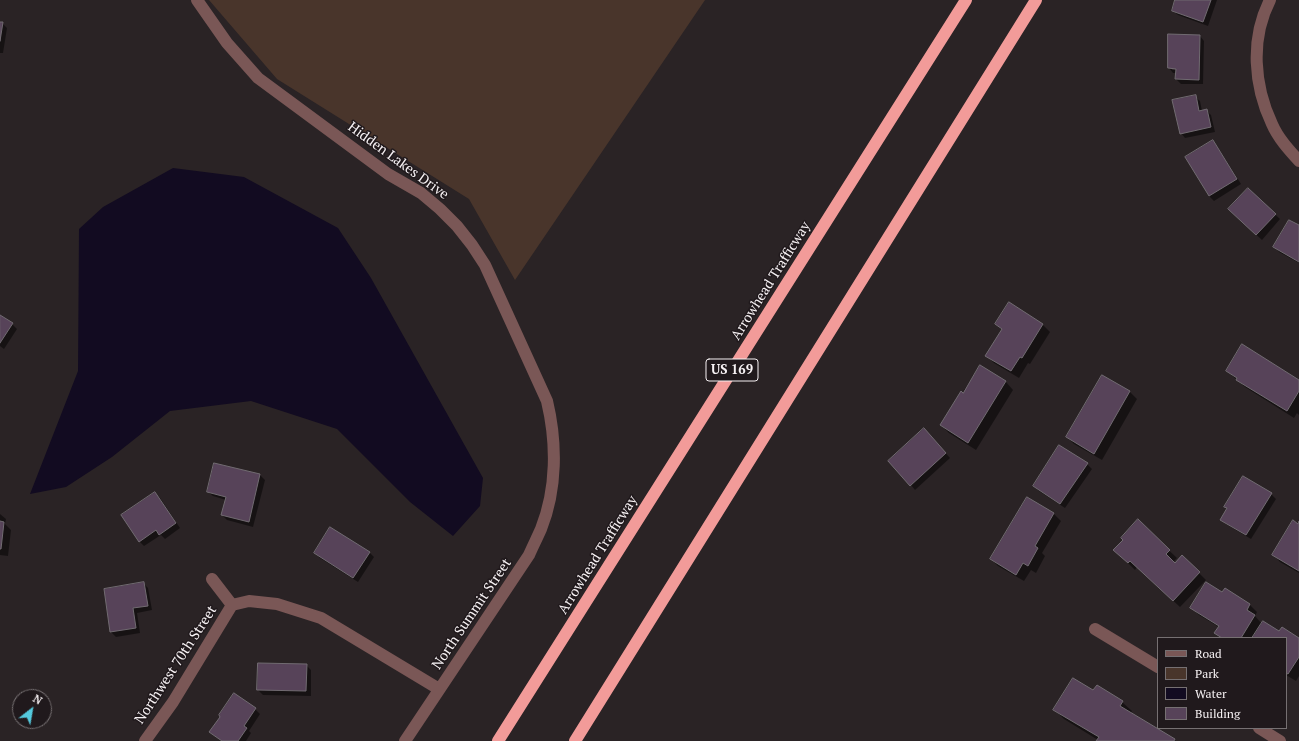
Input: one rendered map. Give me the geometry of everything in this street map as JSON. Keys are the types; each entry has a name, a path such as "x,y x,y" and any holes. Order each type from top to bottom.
{"highway":[{"name":"Arrowhead Trafficway","path":"498,741 966,0"},
{"path":"575,741 1036,0"}],"street":[{"name":"Hidden Lakes Drive","path":"197,0 227,43 258,78 388,174 421,194 457,226 472,245 485,265 547,401 554,443 554,472 550,498"},
{"path":"1270,0 1260,30 1257,54 1257,79 1262,99 1272,125 1285,146 1299,161"},
{"name":"North Summit Street","path":"405,741 529,555 541,528 550,498"},
{"name":"Northwest 70th Street","path":"212,579 232,604"},
{"name":"Northwest 70th Street","path":"145,741 173,702 232,604 249,601 277,604 321,618 439,689"},
{"path":"1095,629 1157,666"},
{"path":"1261,729 1280,741"}],"green space":[{"path":"209,0 705,0 515,280 469,199 277,79"}],"water":[{"path":"173,168 244,177 338,228 371,278 483,478 480,506 453,536 410,502 337,429 251,401 170,411 112,457 66,487 30,494 78,371 79,229 103,207"}],"building":[{"path":"1175,0 1211,0 1203,22 1172,11"},
{"path":"0,22 3,22 0,41"},
{"path":"1168,34 1200,35 1199,80 1175,79 1176,69 1168,68"},
{"path":"1196,95 1199,111 1207,109 1211,127 1180,134 1172,100"},
{"path":"1213,140 1237,179 1209,196 1185,157"},
{"path":"1248,188 1276,214 1256,235 1228,209"},
{"path":"1289,220 1299,225 1299,262 1273,247"},
{"path":"1009,302 1043,324 1022,358 1020,357 1011,371 985,356 1002,329 995,324"},
{"path":"0,315 13,323 0,343"},
{"path":"1242,344 1299,380 1299,391 1287,411 1236,380 1237,378 1226,371"},
{"path":"980,365 1006,381 968,443 940,425 961,391 963,393"},
{"path":"1102,375 1130,391 1094,454 1066,437"},
{"path":"924,428 946,453 910,486 888,461"},
{"path":"1059,445 1088,463 1060,504 1033,486"},
{"path":"214,463 260,474 249,522 221,515 226,497 207,492"},
{"path":"1243,476 1272,493 1246,535 1220,520 1227,508 1224,507"},
{"path":"155,492 176,523 159,535 156,530 139,542 121,515"},
{"path":"1027,497 1054,513 1035,546 1038,548 1028,566 1023,563 1016,575 990,559"},
{"path":"1138,519 1170,550 1166,554 1175,563 1182,555 1200,572 1173,601 1130,561 1128,563 1113,550 1123,540 1121,538"},
{"path":"1293,520 1298,524 1299,521 1299,571 1272,555"},
{"path":"0,521 4,522 1,549 0,549"},
{"path":"330,527 370,552 353,578 314,553"},
{"path":"144,582 148,606 133,608 136,628 110,632 104,589"},
{"path":"1206,582 1222,592 1225,588 1250,604 1247,610 1255,615 1242,637 1220,637 1214,633 1219,626 1190,608"},
{"path":"1263,621 1279,631 1282,627 1299,638 1299,657 1288,674 1287,637 1253,637"},
{"path":"258,663 307,664 306,691 257,690"},
{"path":"1073,678 1093,690 1097,685 1123,701 1120,706 1175,739 1174,741 1096,741 1099,737 1053,710"},
{"path":"234,693 256,708 244,726 247,728 238,741 222,741 209,732"}]}
